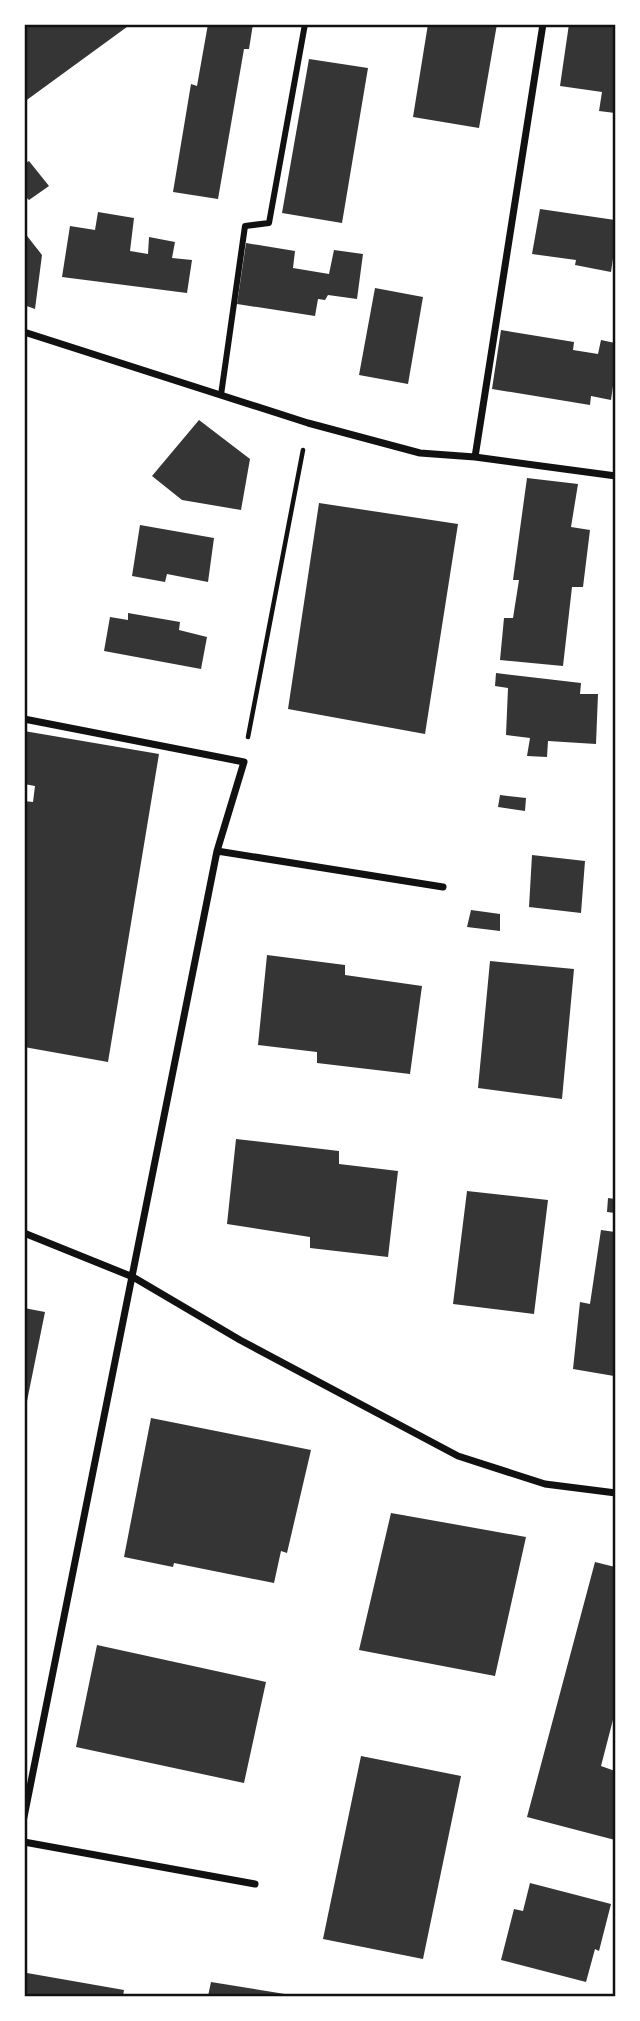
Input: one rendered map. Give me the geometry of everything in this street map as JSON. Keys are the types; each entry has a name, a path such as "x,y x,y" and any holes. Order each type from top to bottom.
{"street":[{"path":"221,395 245,226 269,223 305,24"},
{"path":"475,457 543,24"},
{"path":"24,332 308,423 421,453 475,457 615,476"},
{"path":"24,719 244,762 217,851 24,1818"},
{"path":"217,851 443,887"},
{"path":"24,1233 133,1277 240,1340 458,1456 545,1484 615,1493"},
{"path":"24,1842 254,1884"}],"path":[{"path":"244,762 308,423"}],"building":[{"path":"24,24 131,24 24,102"},
{"path":"208,24 253,24 249,49 244,49 218,199 173,192 191,84 197,86"},
{"path":"428,24 497,24 479,128 413,117"},
{"path":"569,24 615,24 615,113 599,111 602,92 560,86"},
{"path":"309,59 368,68 342,223 282,213"},
{"path":"29,161 49,186 29,200 24,195 24,164"},
{"path":"540,209 615,220 611,272 575,265 576,260 532,254"},
{"path":"98,212 134,218 130,251 148,254 149,237 175,242 172,258 192,260 187,293 62,277 70,226 95,230"},
{"path":"24,232 42,255 35,309 24,305"},
{"path":"246,243 295,251 293,268 329,274 334,250 363,254 357,299 328,295 325,300 318,299 315,316 237,304"},
{"path":"375,288 423,297 408,384 359,375"},
{"path":"501,330 574,342 573,350 598,354 601,340 615,343 611,400 591,396 590,405 492,389"},
{"path":"199,420 250,459 241,510 182,500 152,476"},
{"path":"527,478 578,484 571,527 590,530 583,587 572,587 563,666 500,660 504,618 513,618 519,580 513,580"},
{"path":"319,503 458,524 425,734 288,709"},
{"path":"140,525 214,538 208,582 167,574 165,582 132,576"},
{"path":"128,613 180,622 179,630 207,637 201,669 104,651 110,617 128,620"},
{"path":"496,673 581,683 580,694 598,694 596,744 548,741 547,757 527,756 530,738 506,735 508,688 495,686"},
{"path":"24,731 159,754 108,1062 24,1047 24,801 33,802 35,786 24,784"},
{"path":"500,795 526,798 525,811 498,807"},
{"path":"532,855 585,861 581,913 529,907"},
{"path":"471,910 500,914 500,931 467,927"},
{"path":"267,955 345,965 345,975 422,986 410,1074 317,1063 317,1052 258,1045"},
{"path":"490,961 574,969 562,1099 478,1088"},
{"path":"236,1139 339,1151 339,1164 398,1171 388,1257 310,1248 310,1237 227,1224"},
{"path":"467,1191 548,1200 534,1314 453,1304"},
{"path":"608,1198 615,1199 615,1213 607,1212"},
{"path":"601,1230 615,1232 614,1376 573,1369 580,1302 590,1304"},
{"path":"24,1308 45,1312 26,1406 24,1406"},
{"path":"151,1418 311,1450 287,1553 281,1551 274,1583 174,1563 173,1567 124,1557"},
{"path":"391,1513 526,1537 495,1676 359,1650"},
{"path":"595,1562 615,1567 615,1712 601,1766 615,1771 615,1840 527,1817"},
{"path":"97,1645 266,1682 244,1783 76,1747"},
{"path":"361,1756 461,1776 423,1959 323,1939"},
{"path":"530,1883 611,1904 599,1951 595,1949 586,1982 501,1960 514,1909 523,1911"},
{"path":"27,1973 124,1990 123,1996 24,1996"},
{"path":"211,1982 291,1995 291,1996 208,1996"}]}
